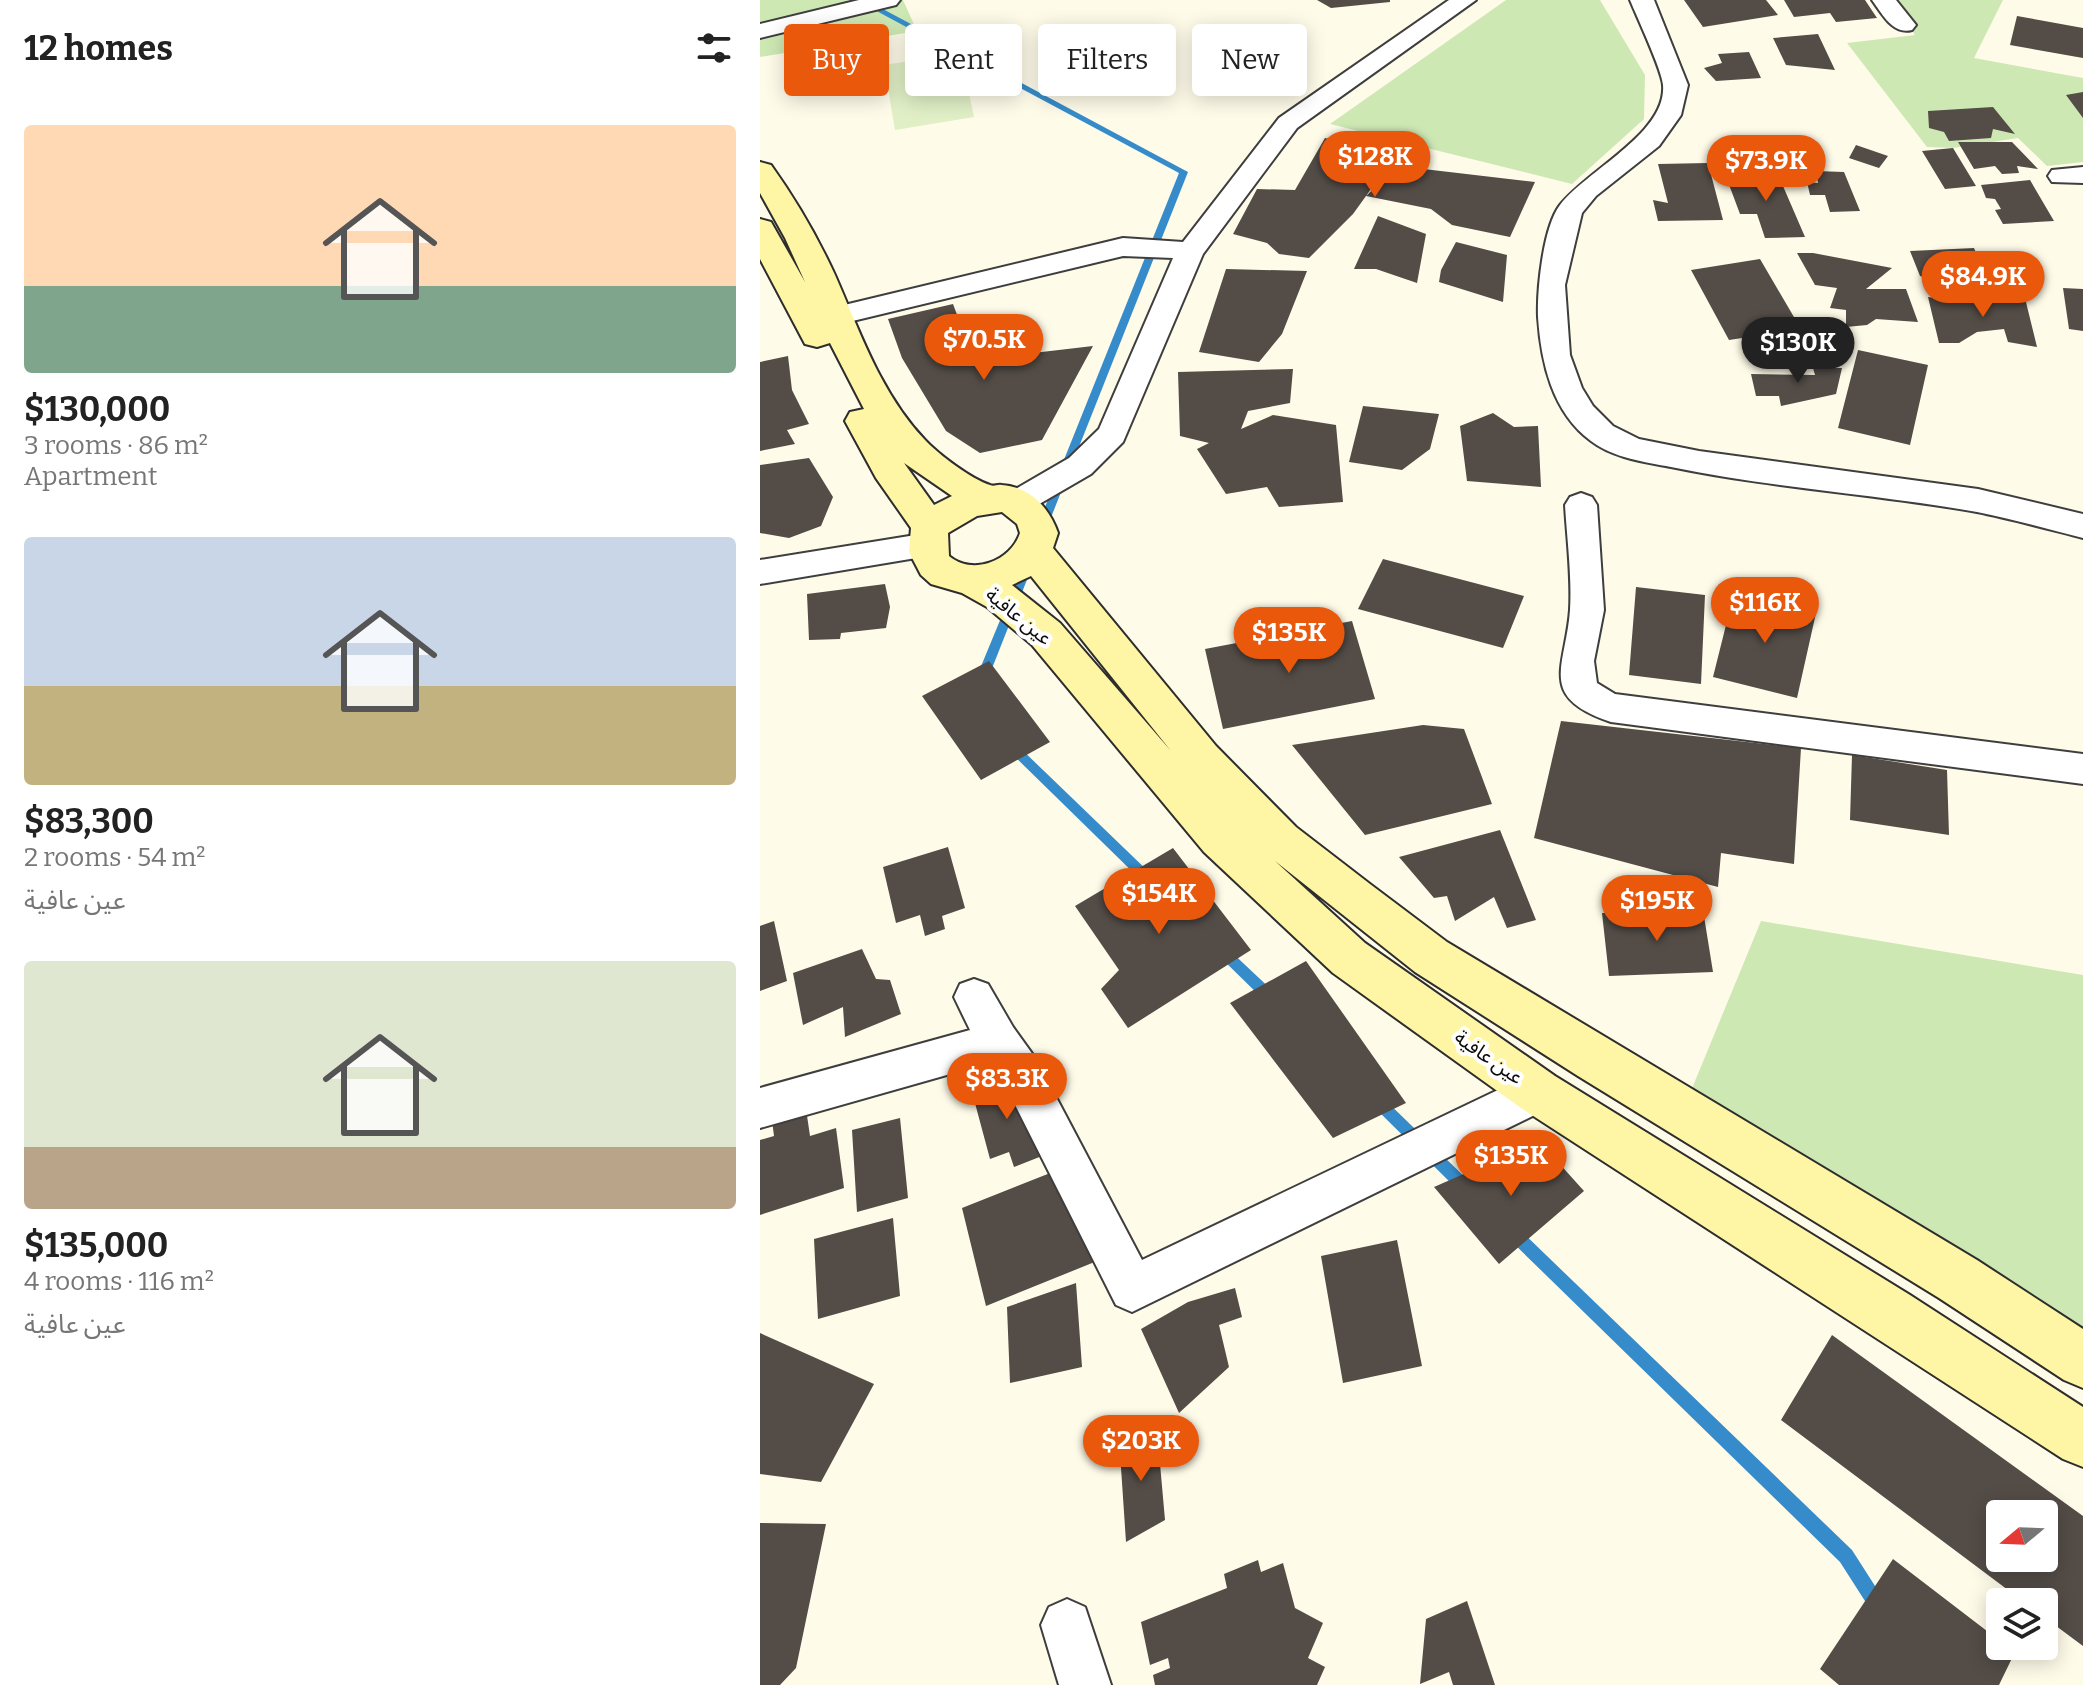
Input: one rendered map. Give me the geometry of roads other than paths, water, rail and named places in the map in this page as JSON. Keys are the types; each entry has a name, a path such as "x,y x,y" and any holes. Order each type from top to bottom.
{"main road":[{"path":"760,171 800,232 881,412 911,449 1036,520 1039,533 1033,551 1012,570 972,581 946,573 935,565 928,554 929,536 768,263 760,229"},
{"path":"929,536 958,507 1001,501"},
{"path":"1033,551 1201,758 1280,840 1354,898 1431,957 1958,1279 2083,1361"},
{"name":"عين عافية","path":"972,581 1001,597 1046,634 1220,839 1349,958 1538,1092 2083,1439"}],"street":[{"path":"760,31 888,0"},
{"path":"1001,501 1080,466 1112,434 1190,252 1288,123 1464,0"},
{"path":"1642,0 1676,85 1668,115 1650,141 1587,190 1569,212 1551,285 1555,355 1567,389 1582,413 1602,434 1632,448 1699,462 1978,501 2083,526"},
{"path":"1884,0 1904,25"},
{"path":"836,316 1123,247 1159,247 1190,252"},
{"path":"1581,505 1587,610 1577,661 1580,688 1592,700 1611,708 2083,769"},
{"path":"760,572 929,536"},
{"path":"974,997 998,1041 1021,1073 1132,1289 1538,1092"},
{"path":"760,1108 998,1041"},
{"path":"1067,1625 1085,1685"}],"waterway":[{"path":"860,0 1184,172 1042,527"},
{"path":"983,676 1027,567"},
{"path":"1012,747 1148,879"},
{"path":"1221,950 1271,998"},
{"path":"1376,1100 1466,1188"},
{"path":"1514,1234 1846,1556 1878,1606"}]}
